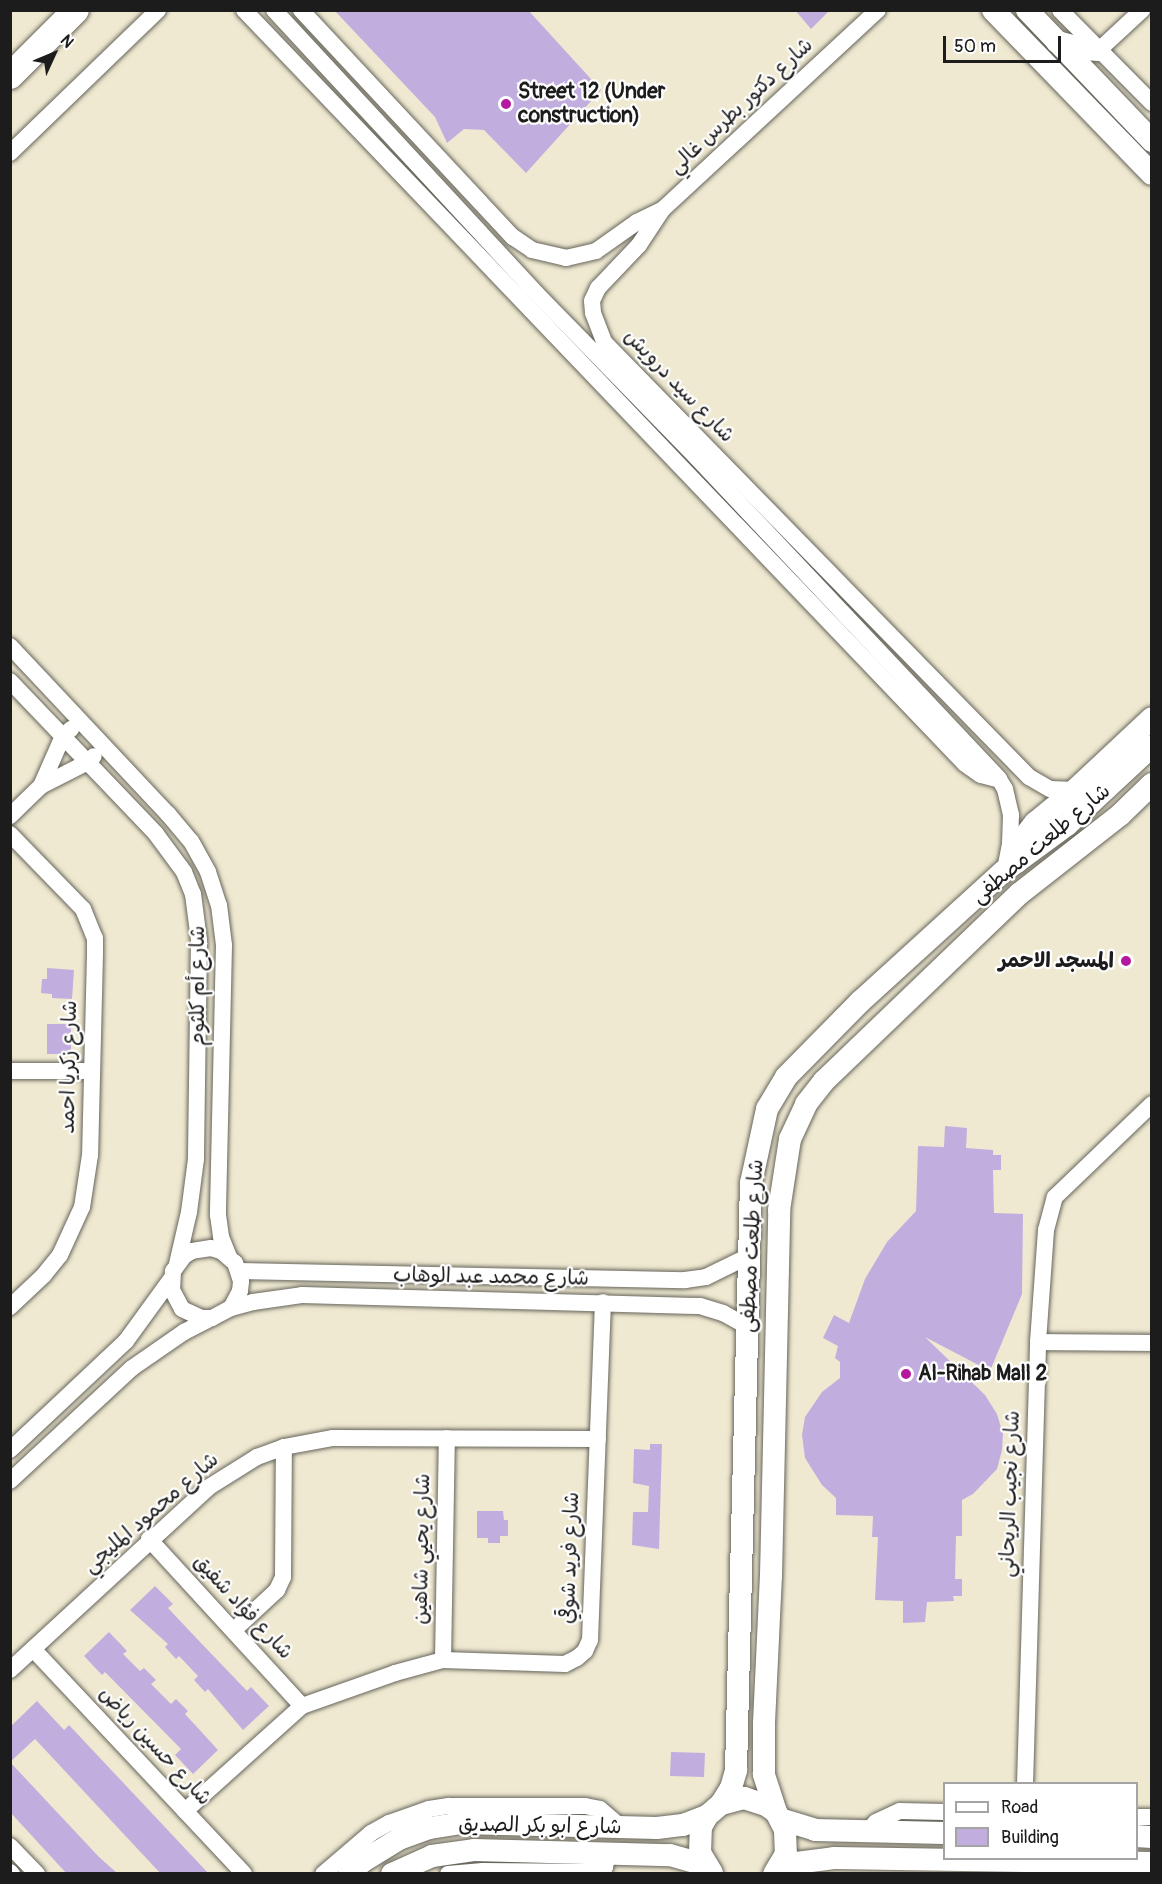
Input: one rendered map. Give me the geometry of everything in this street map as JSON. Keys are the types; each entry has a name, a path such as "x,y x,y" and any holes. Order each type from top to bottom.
{"main road":[{"path":"10,76 76,10"}],"street":[{"path":"10,153 158,10"},
{"path":"244,10 387,161 531,299 683,469 965,764 981,775 999,779"},
{"name":"شارع سيد درويش","path":"274,10 401,148 531,299 696,457 999,779 1005,789 1011,822 1010,867"},
{"path":"301,10 513,237 532,250 554,257 587,255 638,222 662,210"},
{"name":"شارع دكتور بطرس غالي","path":"662,210 878,10"},
{"path":"993,10 1152,174"},
{"path":"1027,10 1152,141"},
{"path":"1060,10 1152,103"},
{"path":"1057,42 1083,50 1099,50 1142,10"},
{"path":"281,51 298,36"},
{"path":"387,161 401,148"},
{"name":"شارع سيد درويش","path":"662,210 639,245 595,294 593,313 604,342 1029,777 1050,789 1075,790"},
{"path":"683,469 696,457"},
{"name":"شارع أم كلثوم","path":"10,646 190,841 208,872 219,905 224,945 218,1215 221,1236 229,1257"},
{"name":"شارع أم كلثوم","path":"10,681 171,852 184,872 198,916 200,1022 196,1159 189,1212 174,1271 126,1341 10,1450"},
{"path":"1010,867 1029,830 1152,718"},
{"path":"41,786 63,736 80,720"},
{"path":"10,816 41,786 88,762 104,746"},
{"name":"شارع طلعت مصطفى","path":"708,1869 698,1840 714,1810 731,1788 736,1770 749,1256 754,1162 766,1109 786,1077 857,1005 1010,867 1067,825 1152,746"},
{"name":"شارع طلعت مصطفى","path":"778,1869 787,1842 764,1774 764,1733 771,1576 778,1210 790,1139 806,1104 824,1081 879,1027 1019,894 1120,815 1152,784"},
{"name":"شارع زكريا احمد","path":"10,834 83,909 95,938 88,1173 82,1207 60,1255 44,1275 10,1306"},
{"path":"857,1005 879,1027"},
{"path":"10,1071 92,1071"},
{"name":"شارع نجيب الريحاني","path":"1025,1782 1038,1342 1046,1230 1055,1197 1152,1104"},
{"path":"10,1481 132,1368 184,1332 212,1318 231,1308 240,1291 239,1271 229,1257 211,1248 202,1248 192,1251 174,1271 176,1300 182,1309 191,1315 212,1318"},
{"name":"شارع محمد عبد الوهاب","path":"239,1271 685,1280 706,1277 749,1256"},
{"name":"شارع محمد عبد الوهاب","path":"231,1308 302,1295 603,1302 700,1306 723,1313 748,1327"},
{"name":"شارع فريد شوقي","path":"185,1811 302,1706 367,1682 443,1660 565,1664 577,1659 585,1650 590,1640 603,1302"},
{"path":"1038,1342 1152,1343"},
{"name":"شارع محمود المليجي","path":"10,1670 209,1487 232,1470 284,1447 333,1438 598,1438"},
{"name":"شارع يحيي شاهين","path":"443,1660 447,1438"},
{"path":"234,1630 277,1590 283,1577 284,1447"},
{"name":"شارع فؤاد شفيق","path":"150,1539 302,1706"},
{"name":"شارع حسين رياض","path":"33,1648 244,1874"},
{"name":"شارع ابو بكر الصديق","path":"350,1874 381,1849 430,1828 462,1823 670,1827 744,1798 755,1800 778,1816"},
{"path":"323,1874 371,1833 389,1822 429,1809 450,1806 585,1806 600,1809 621,1827"},
{"path":"867,1832 876,1822 900,1811 943,1812"},
{"path":"778,1816 815,1830 943,1833"},
{"path":"10,1846 37,1874"},
{"name":"شارع ابو بكر الصديق","path":"392,1874 412,1863 452,1852 670,1856 708,1869"},
{"path":"448,1874 483,1871 592,1872 604,1867 608,1854"},
{"path":"778,1869 834,1858 1033,1868 1152,1863"}],"building":[{"name":"Street 12 (Under construction)","path":"334,10 528,10 601,90 526,173 484,130 464,129 447,143 435,117"},
{"path":"795,10 830,10 811,29"},
{"path":"47,968 74,970 72,999 52,998 52,994 41,993 42,979 47,979"},
{"path":"47,1024 71,1024 71,1054 47,1054"},
{"name":"Al-Rihab Mall 2","path":"945,1126 967,1128 966,1148 993,1150 993,1155 1001,1155 1001,1170 993,1170 994,1213 1023,1214 1022,1294 990,1371 925,1337 985,1395 997,1414 1003,1434 1002,1450 997,1469 973,1494 962,1500 962,1536 956,1536 955,1579 962,1579 962,1596 953,1596 954,1601 927,1602 925,1622 903,1623 903,1601 875,1600 878,1537 872,1537 873,1516 836,1515 836,1498 822,1485 805,1458 802,1435 805,1417 822,1392 840,1378 840,1362 835,1358 838,1346 823,1338 834,1315 849,1323 865,1279 887,1242 916,1211 918,1146 944,1147"},
{"path":"650,1444 662,1444 659,1549 632,1545 633,1512 648,1512 649,1486 633,1483 634,1449 650,1450"},
{"path":"477,1511 503,1511 504,1520 508,1520 508,1536 500,1536 500,1543 488,1543 488,1538 477,1538"},
{"path":"155,1586 173,1604 168,1608 200,1642 247,1691 251,1687 269,1706 243,1730 208,1689 205,1692 194,1680 198,1676 179,1656 176,1659 165,1647 168,1644 130,1610"},
{"path":"109,1632 127,1651 123,1654 140,1671 144,1668 156,1680 151,1684 171,1704 176,1699 188,1711 185,1714 218,1750 193,1774 175,1755 181,1749 105,1672 102,1675 84,1656"},
{"path":"37,1701 64,1730 69,1725 209,1874 161,1874 35,1739 10,1762 10,1727"},
{"path":"671,1752 705,1753 704,1777 670,1776"},
{"path":"10,1762 99,1857 118,1874 67,1874 10,1812"}],"place":[{"name":"Street 12 (Under construction)","path":"506,104"},
{"name":"المسجد الاحمر","path":"1126,961"},
{"name":"Al-Rihab Mall 2","path":"906,1374"}]}
